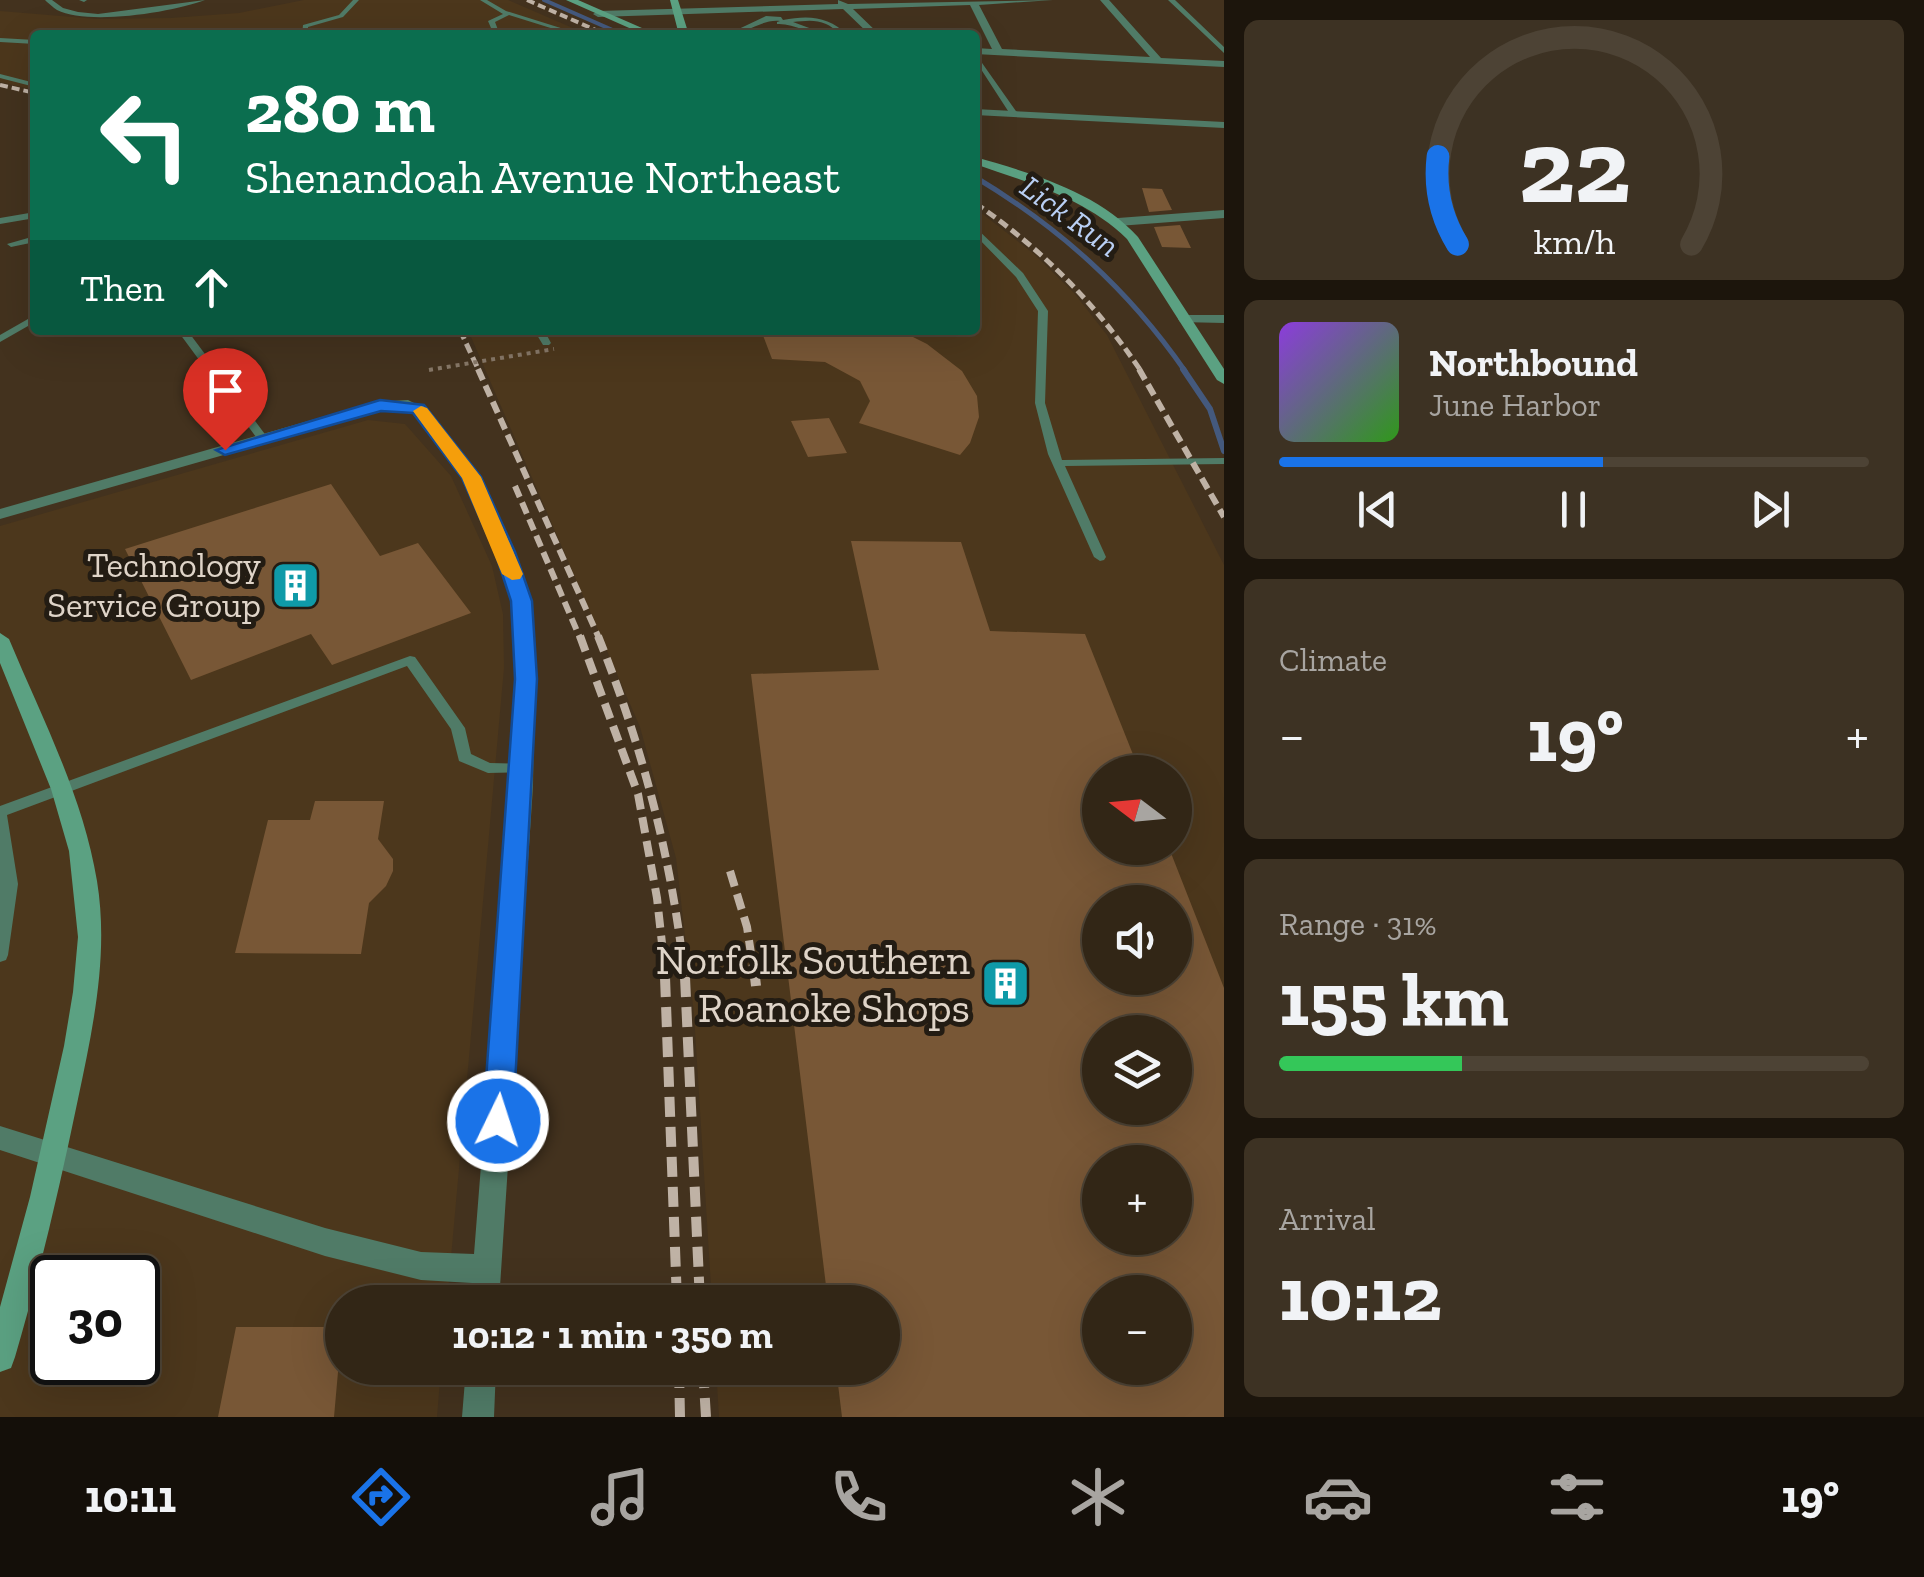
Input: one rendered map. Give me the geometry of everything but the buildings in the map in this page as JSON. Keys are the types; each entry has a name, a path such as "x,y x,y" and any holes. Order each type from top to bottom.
{"street":[{"path":"570,0 640,30"},
{"path":"674,0 683,30"},
{"path":"598,14 1049,0"},
{"path":"1104,0 1160,61"},
{"path":"973,1 998,52"},
{"path":"842,4 870,30"},
{"path":"980,53 1224,64"},
{"path":"980,112 1224,125"},
{"path":"980,162 1088,205 1118,222 1132,237 1223,378"},
{"path":"1118,222 1222,217"},
{"path":"1185,320 1224,319"},
{"path":"0,514 380,405 418,409 471,477 505,552 521,601 526,664 487,1285"},
{"path":"0,640 76,834 87,884 90,932 86,992 53,1156 0,1357"},
{"path":"0,1138 325,1242 421,1266 488,1270"},
{"path":"478,1417 481,1385"}],"lane":[{"path":"48,0 62,11 97,16 202,0"},
{"path":"305,30 305,26 341,16 356,0"},
{"path":"484,0 509,13 564,30"},
{"path":"1171,0 1224,50"},
{"path":"724,12 742,28"},
{"path":"495,30 491,22 509,13"},
{"path":"738,30 766,18 818,19 840,30"},
{"path":"790,22 812,30"},
{"path":"0,40 30,42"},
{"path":"980,61 1014,114"},
{"path":"0,76 30,84"},
{"path":"0,220 30,216"},
{"path":"980,235 1020,275 1042,311 1040,400 1058,463 1100,558"},
{"path":"11,244 30,240"},
{"path":"0,340 30,321"},
{"path":"186,335 263,439"},
{"path":"542,335 550,346"},
{"path":"1058,463 1220,461"},
{"path":"0,955 10,884 0,814 410,660 458,728 464,757 488,768 522,768"}],"path":[{"path":"429,370 550,346"}],"shaded area":[{"path":"304,0 508,0 577,30 30,30 30,89 0,82 0,11 97,19 239,13"},
{"path":"980,212 1034,254 1074,293 1107,335 1224,565 1224,1417 719,1417 717,1385 900,1385 900,1285 711,1285 694,1014 676,858 640,727 470,335 980,335"},
{"path":"368,420 405,424 451,476 492,566 503,614 504,668 449,1285 325,1285 325,1385 440,1385 437,1417 0,1417 0,526"}],"waterway":[{"name":"Lick Run","path":"544,0 613,30"},
{"path":"980,180 1036,217 1090,262 1140,313 1185,371"},
{"name":"Lick Run","path":"1183,369 1210,409 1224,451"}],"railway":[{"path":"527,0 596,30"},
{"path":"0,85 30,92"},
{"path":"980,207 1066,279 1141,371"},
{"path":"462,335 479,371"},
{"path":"478,369 599,638"},
{"path":"1139,369 1224,517"},
{"path":"515,486 580,638"},
{"path":"580,636 638,794 657,898 666,980"},
{"path":"598,636 629,720 654,805 685,980"},
{"path":"730,871 747,927 755,980"},
{"path":"665,977 676,1285"},
{"path":"685,977 699,1285"},
{"path":"755,977 756,986"},
{"path":"679,1385 680,1417"},
{"path":"704,1385 706,1417"}],"slow traffic":[{"path":"421,411 471,477 512,574"}],"place":[{"name":"Technology Service Group","path":"296,585"},
{"name":"Norfolk Southern Roanoke Shops","path":"1005,983"}],"route":[{"path":"225,450 380,405 408,405 425,414 471,477 505,552 521,601 526,679 498,1121"}]}
